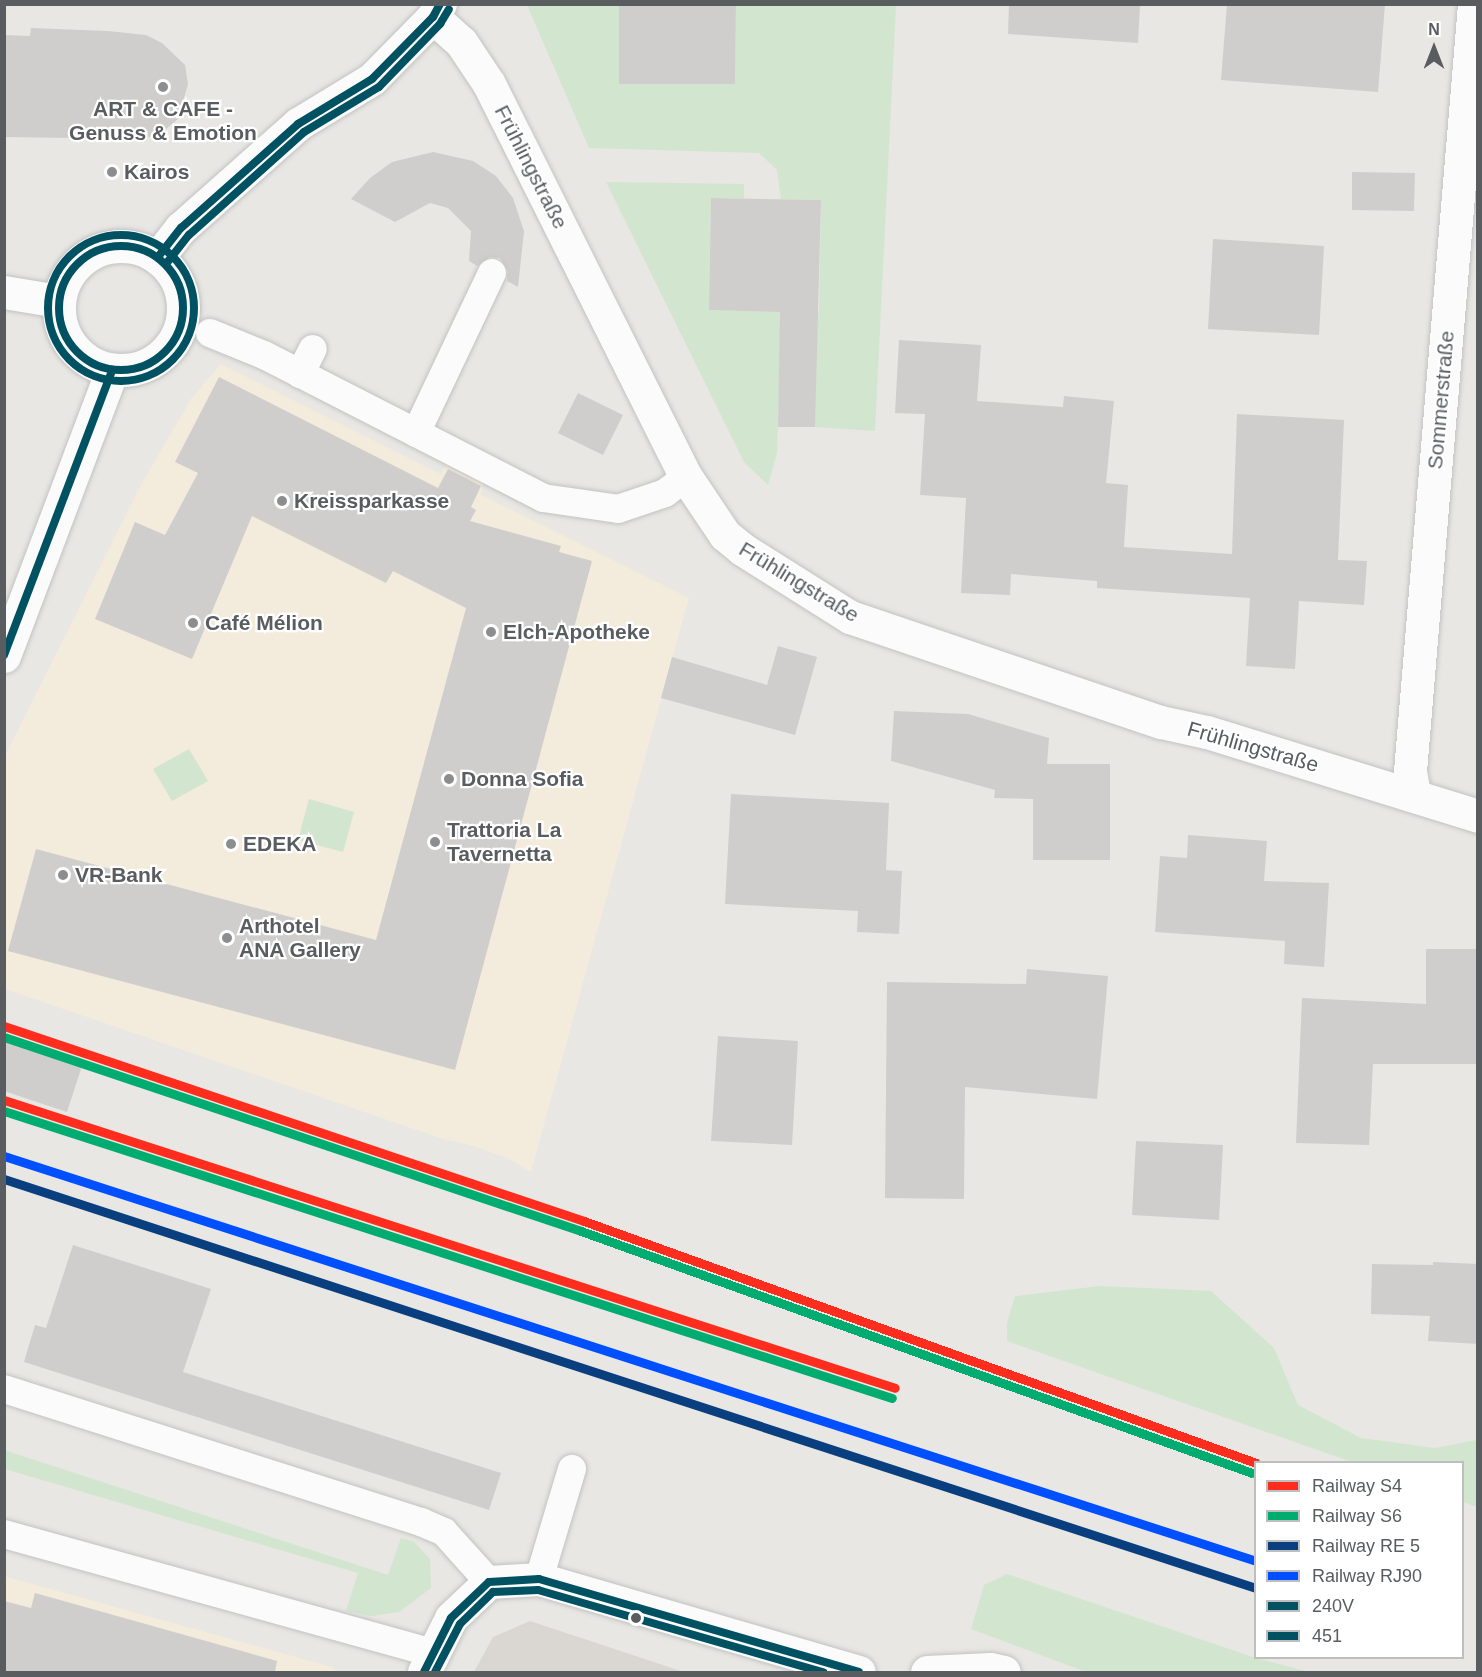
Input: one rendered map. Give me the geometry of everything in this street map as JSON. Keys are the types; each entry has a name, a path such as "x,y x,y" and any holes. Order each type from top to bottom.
{"street":[{"name":"Sommerstraße","path":"1413,794 1411,760 1474,4"},
{"name":"Frühlingstraße","path":"436,11 461,42 489,84 686,477 725,535 742,549 850,617 1161,722 1413,794 1478,816"},
{"path":"158,257 181,228 298,124 372,79 436,11"},
{"path":"104,247 142,249 158,257 181,289 183,312 178,334 167,350 151,363 112,370 84,358 72,347 59,320 58,301 73,268 104,247"},
{"path":"4,292 58,301"},
{"path":"4,656 112,370"},
{"path":"429,1663 451,1618 489,1582 539,1579 859,1672"},
{"path":"927,1672 990,1669 1004,1672"}],"lane":[{"path":"416,433 492,273"},
{"path":"210,333 300,374 543,498 618,509 665,493 686,477"},
{"path":"300,374 313,349"},
{"path":"4,1389 421,1522 444,1532 489,1582"},
{"path":"539,1579 572,1469"},
{"path":"4,1534 429,1663"}],"shaded area":[{"path":"221,364 441,474 446,465 484,484 480,494 689,598 531,1172 507,1158 470,1145 443,1139 5,989 4,758 142,483 191,399"},
{"path":"4,1576 332,1667 338,1672 5,1672"},
{"path":"530,1621 684,1672 474,1672 493,1637"}],"green space":[{"path":"527,5 619,5 619,84 735,84 736,5 896,5 875,431 815,427 816,355 780,354 777,453 768,485 744,462 606,182 744,184 744,198 711,198 709,310 819,313 821,200 781,199 777,170 759,153 589,148"},
{"path":"189,749 208,781 172,801 153,769"},
{"path":"309,799 354,812 343,852 298,840"},
{"path":"1100,1286 1211,1291 1274,1348 1298,1405 1361,1438 1435,1448 1477,1440 1477,1507 1464,1502 1464,1461 1349,1461 1007,1341 1007,1323 1015,1296"},
{"path":"4,1450 388,1575 401,1538 413,1541 430,1559 431,1588 399,1612 372,1616 346,1611 358,1573 5,1469"},
{"path":"1007,1574 1254,1659 1309,1672 1086,1672 971,1629 984,1585"}],"building":[{"path":"619,4 736,4 735,84 619,84"},
{"path":"1009,4 1140,4 1138,43 1008,34"},
{"path":"1227,4 1385,4 1378,92 1221,80"},
{"path":"31,28 146,35 162,43 185,65 188,84 178,119 161,133 144,139 4,137 4,35 30,36"},
{"path":"433,152 473,161 496,176 513,198 524,231 518,287 507,281 508,271 500,258 490,257 477,266 469,261 471,231 448,208 430,203 395,222 351,199 370,178 392,162"},
{"path":"1352,172 1415,173 1414,211 1352,210"},
{"path":"711,198 821,200 815,427 778,427 780,312 709,310"},
{"path":"1213,239 1324,246 1319,335 1208,329"},
{"path":"899,340 981,345 977,401 1063,407 1064,396 1114,401 1106,483 1128,485 1124,547 1232,554 1237,414 1344,420 1338,560 1367,561 1364,605 1299,601 1295,669 1246,666 1250,598 1097,588 1097,581 1011,574 1010,595 961,593 966,498 920,495 925,414 895,413"},
{"path":"219,377 438,488 448,469 481,486 471,507 476,510 470,521 561,546 559,552 592,561 455,1070 8,951 36,849 376,940 466,608 393,571 386,583 252,516 192,659 95,619 135,522 165,535 198,473 175,462"},
{"path":"578,393 623,415 603,455 558,433"},
{"path":"778,646 817,657 795,735 661,698 672,657 767,685"},
{"path":"894,711 968,714 1049,738 1047,764 1110,764 1110,860 1033,860 1033,799 994,798 995,790 891,761"},
{"path":"731,794 889,803 886,870 902,871 899,934 857,932 858,911 725,904"},
{"path":"1188,835 1267,841 1264,881 1329,883 1324,967 1284,964 1285,941 1155,932 1160,856 1187,858"},
{"path":"1426,949 1478,949 1478,1064 1373,1064 1369,1145 1296,1143 1302,998 1426,1004"},
{"path":"1027,969 1108,976 1097,1099 965,1087 964,1199 885,1198 887,982 1026,984"},
{"path":"718,1036 798,1041 792,1145 711,1141"},
{"path":"4,1041 82,1066 67,1112 4,1091"},
{"path":"1136,1141 1223,1145 1219,1220 1132,1215"},
{"path":"73,1245 211,1289 183,1372 501,1473 489,1510 24,1362 35,1325 46,1328"},
{"path":"1433,1262 1478,1264 1478,1344 1428,1341 1430,1316 1371,1314 1372,1264 1433,1265"},
{"path":"35,1593 277,1661 275,1672 4,1672 4,1601 31,1608"}],"rail line":[{"name":"S4","path":"4,1026 584,1221 1254,1462"},
{"name":"S6","path":"4,1037 581,1231 1252,1473"},
{"name":"S4","path":"4,1100 895,1388"},
{"name":"S6","path":"4,1111 892,1398"},
{"name":"RJ90","path":"4,1156 1253,1560"}],"transit line":[{"name":"240V","path":"158,257 181,228 298,124 372,79 433,17 440,4"},
{"name":"451","path":"166,264 189,235 304,132 379,87 440,24 449,9"},
{"name":"451","path":"121,235 149,241 172,257 188,280 194,308 188,336 172,359 149,375 121,381 93,375 70,359 54,336 48,308 54,280 70,257 93,241 121,235"},
{"name":"240V","path":"121,246 145,251 156,256 165,264 173,273 178,284 183,308 178,332 173,343 165,352 156,360 145,365 121,370 97,365 86,360 77,352 69,343 64,332 59,308 64,284 69,273 77,264 86,256 97,251 121,246"},
{"name":"240V","path":"4,655 112,370"},
{"path":"4,1179 1254,1587"},
{"name":"240V","path":"424,1672 451,1618 489,1582 539,1579 859,1672"},
{"name":"451","path":"435,1672 460,1624 493,1592 538,1590 823,1672"}],"place":[{"name":"ART & CAFE - Genuss & Emotion","path":"163,87"},
{"name":"Kairos","path":"112,172"},
{"name":"Kreissparkasse","path":"282,501"},
{"name":"Café Mélion","path":"193,623"},
{"name":"Elch-Apotheke","path":"491,632"},
{"name":"Donna Sofia","path":"449,779"},
{"name":"Trattoria La Tavernetta","path":"435,842"},
{"name":"EDEKA","path":"231,844"},
{"name":"VR-Bank","path":"63,875"},
{"name":"Arthotel ANA Gallery","path":"227,938"}]}
